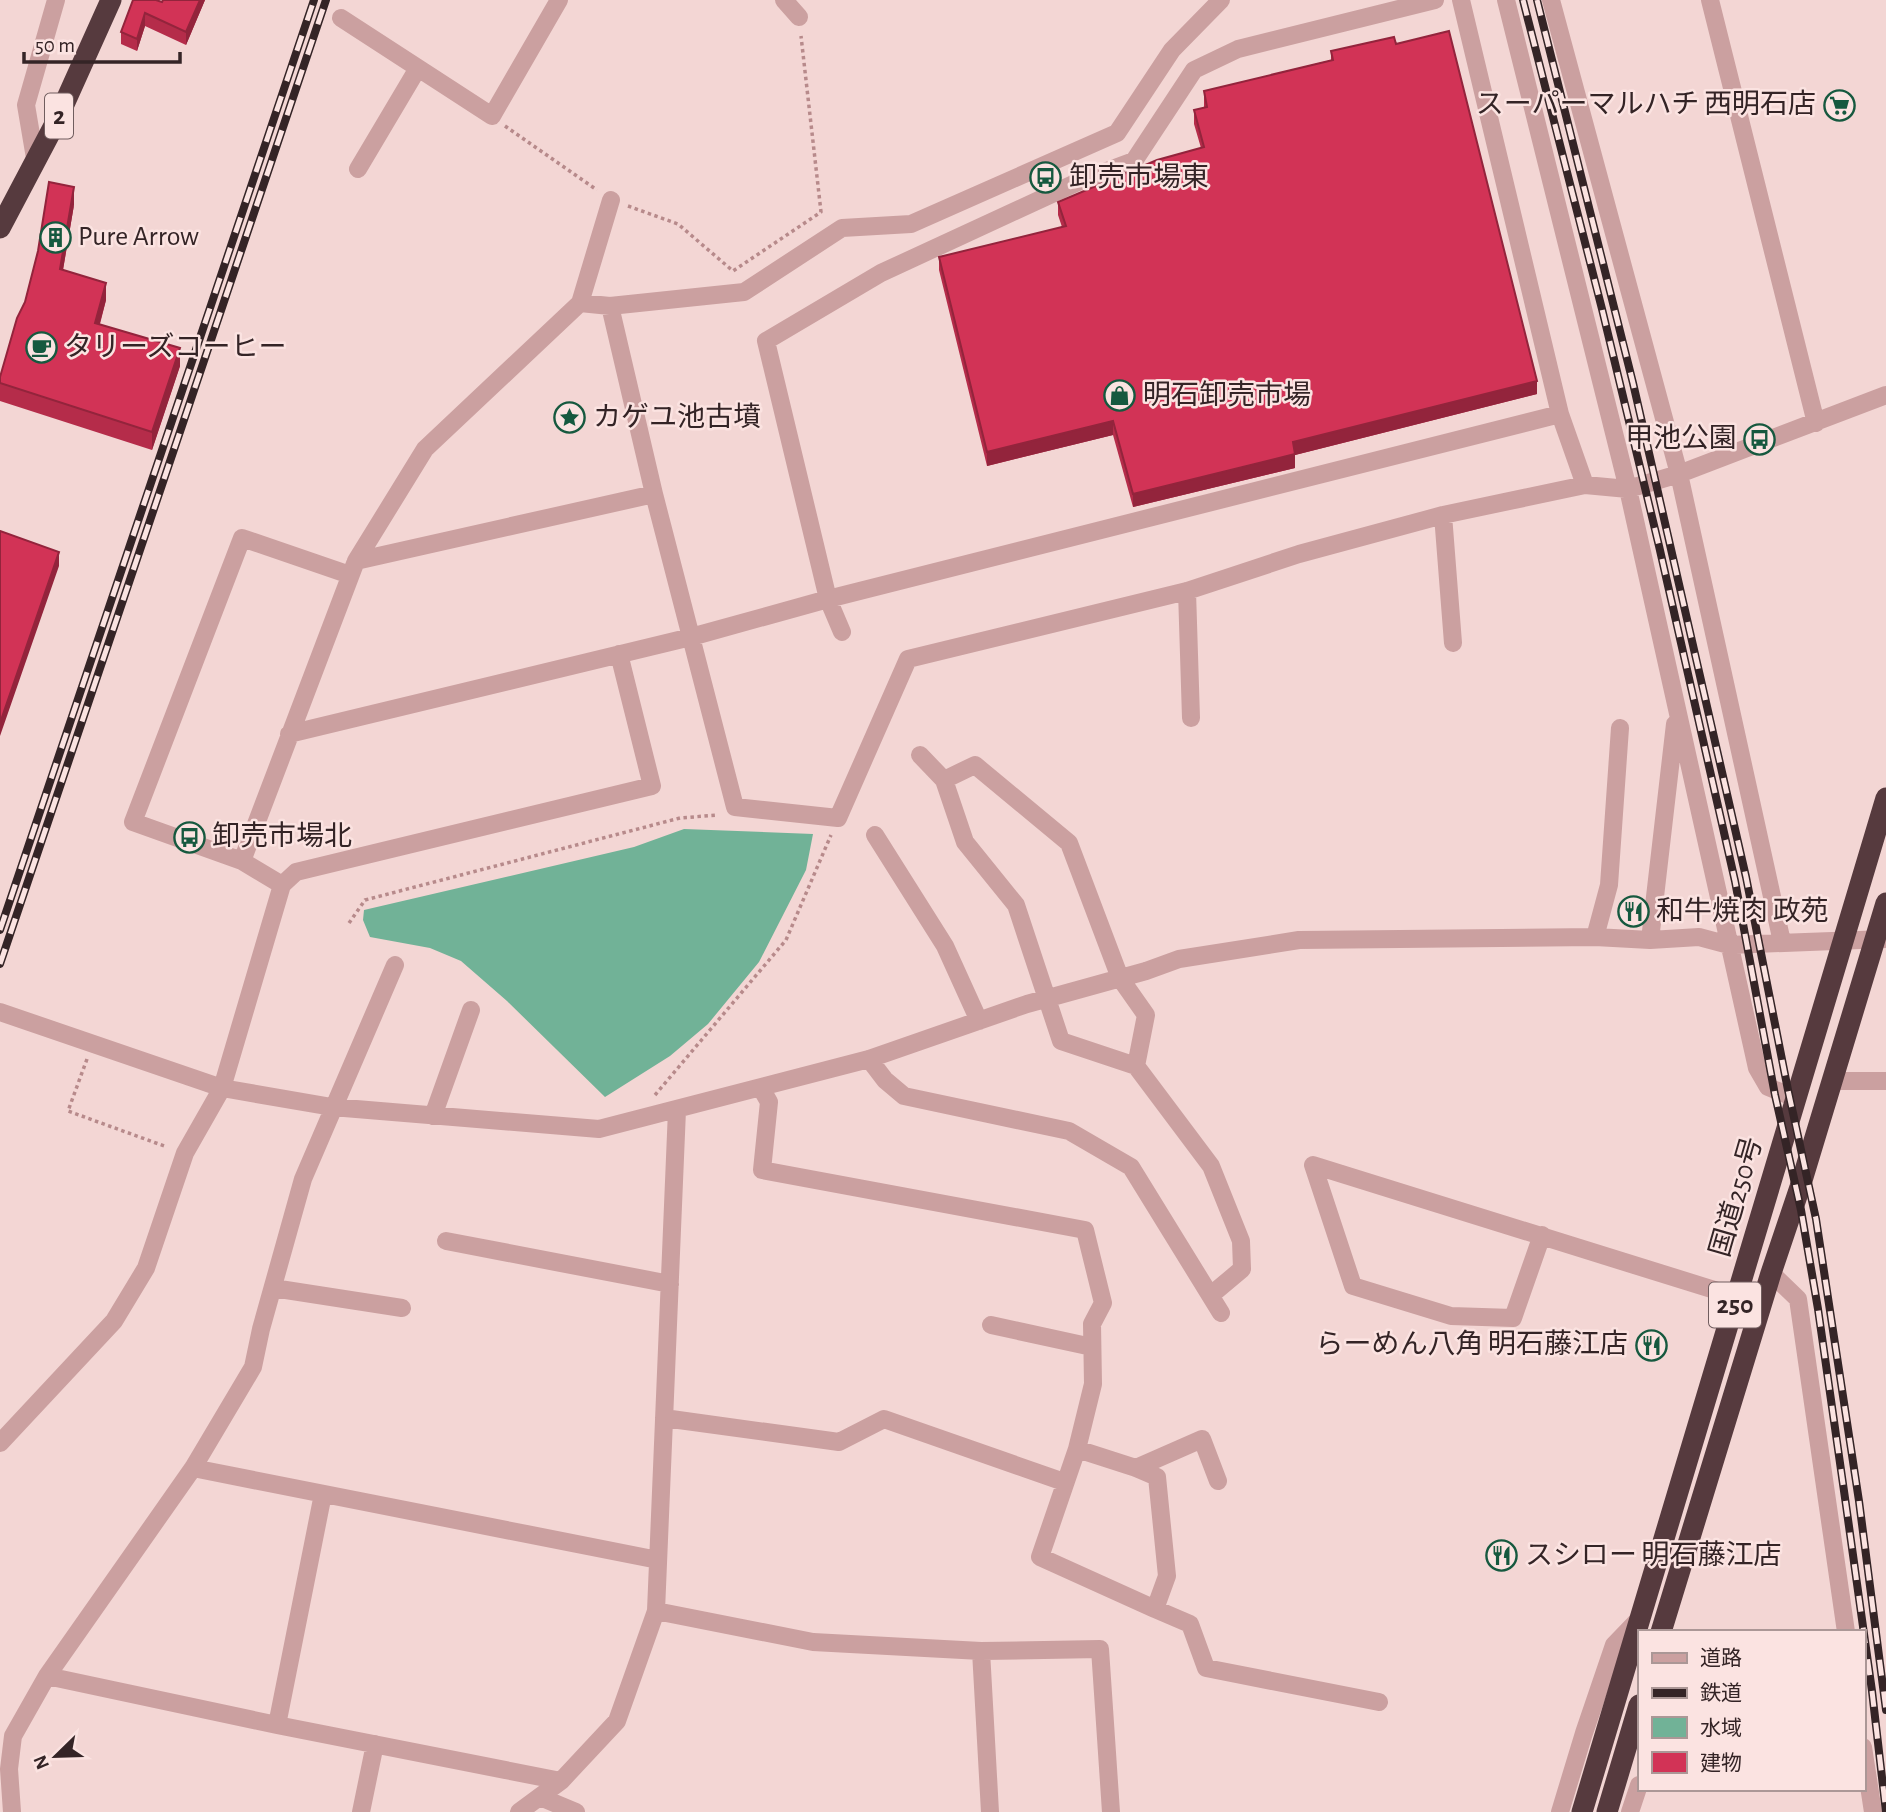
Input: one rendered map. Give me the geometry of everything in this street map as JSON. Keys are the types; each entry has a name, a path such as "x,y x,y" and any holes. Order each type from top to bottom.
{"highway":[{"name":"2","path":"0,228 57,120 111,0"},
{"name":"国道250号","path":"1582,1812 1886,798"},
{"name":"国道250号","path":"1662,1630 1771,1273 1881,939 1886,903"},
{"path":"1607,1812 1638,1708"}],"street":[{"path":"35,158 26,105 56,0"},
{"path":"341,18 492,116 559,0"},
{"path":"784,0 799,17"},
{"path":"580,303 610,306 744,292 842,228 911,224 1117,132 1172,51 1221,0"},
{"path":"842,632 828,599 766,341 881,273 1080,181 1134,161 1194,70 1238,49 1435,0"},
{"path":"1461,0 1560,414 1585,485"},
{"path":"1506,0 1628,489 1756,1068 1768,1087 1795,1097"},
{"path":"1551,0 1679,474 1782,942"},
{"path":"1710,0 1816,423"},
{"path":"358,169 418,68"},
{"path":"243,861 353,568 425,449 580,303 611,200"},
{"path":"610,306 654,495 736,807 838,818 908,659 1187,591 1299,554 1443,515 1585,485 1628,489 1679,474 1886,395"},
{"path":"289,734 691,637 828,599 1560,414"},
{"path":"282,885 243,861 133,822 242,538 353,568 654,495"},
{"path":"1443,515 1452,643"},
{"path":"1187,591 1191,718"},
{"path":"0,1443 114,1321 146,1268 186,1153 222,1088 282,885 296,872 652,786 619,654"},
{"path":"1650,940 1676,708"},
{"path":"1595,937 1609,885 1620,728"},
{"path":"920,755 944,780 965,842 1016,905 1061,1041 1136,1066 1212,1166 1241,1241 1242,1269 1211,1295"},
{"path":"944,780 975,765 1069,843 1120,978 1146,1015 1136,1066"},
{"path":"875,835 945,946 979,1021"},
{"path":"0,1012 222,1088 332,1107 599,1129 869,1059 1046,999 1180,959 1299,940 1595,937 1650,940 1699,937 1729,945 1881,939"},
{"path":"12,1812 9,1769 13,1736 47,1676 193,1468 253,1367 303,1179 395,965"},
{"path":"433,1116 471,1010"},
{"path":"869,1059 885,1080 904,1096 1069,1131 1131,1167 1221,1313"},
{"path":"1833,1081 1886,1081"},
{"path":"761,1088 769,1102 762,1170 1085,1230 1103,1303 1092,1324 1093,1384 1077,1448 1040,1557 1190,1624 1206,1668 1379,1702"},
{"path":"519,1812 561,1781 617,1721 656,1611 677,1110"},
{"path":"1542,1235 1513,1318 1451,1316 1353,1286 1313,1165 1542,1235 1737,1297"},
{"path":"446,1241 670,1284"},
{"path":"1771,1273 1798,1299 1846,1630"},
{"path":"273,1288 402,1308"},
{"path":"990,1325 1092,1347"},
{"path":"663,1418 839,1442 884,1419 1064,1482"},
{"path":"1136,1468 1202,1439 1218,1481"},
{"path":"1077,1448 1157,1478 1167,1576 1155,1609"},
{"path":"193,1468 658,1560"},
{"path":"277,1725 323,1494"},
{"path":"1672,1630 1679,1573"},
{"path":"656,1611 813,1642 981,1651 1100,1649 1111,1812"},
{"path":"1560,1812 1614,1645 1642,1616"},
{"path":"981,1651 990,1812"},
{"path":"47,1676 561,1781"},
{"path":"361,1812 375,1744"},
{"path":"1865,1760 1873,1812"},
{"path":"1630,1812 1638,1788"},
{"path":"540,1797 576,1812"}],"path":[{"path":"492,116 545,156 611,200 678,224 733,271 821,212 799,17"},
{"path":"349,923 365,900 680,818 721,815 736,807"},
{"path":"647,1117 656,1092 786,940 838,818"},
{"path":"92,1044 68,1111 186,1153"}],"water":[{"path":"684,829 813,834 806,870 759,962 708,1024 670,1056 605,1097 507,1001 461,961 430,948 370,937 363,920 364,910 634,847"}],"building":[{"path":"133,0 200,0 186,32 145,13 137,39 121,32"},
{"path":"1449,31 1537,381 1293,442 1295,454 1133,494 1113,421 987,452 939,257 1066,226 1058,202 1157,160 1204,147 1194,110 1207,107 1204,91 1333,60 1331,51 1394,37 1396,44"},
{"path":"49,182 74,187 60,269 106,283 95,323 180,348 152,432 0,383 38,251"},
{"path":"0,531 59,552 0,723"}],"railway":[{"path":"0,930 314,0"},
{"path":"0,964 326,0"},
{"path":"1523,0 1602,309 1735,881 1775,1095 1801,1210 1818,1309 1863,1630"},
{"path":"1537,0 1633,383 1746,877 1816,1219 1859,1501 1886,1710"},
{"path":"1865,1641 1886,1812"}],"place":[{"name":"スーパーマルハチ 西明石店","path":"1839,105"},
{"name":"卸売市場東","path":"1046,178"},
{"name":"Pure Arrow","path":"55,237"},
{"name":"タリーズコーヒー","path":"41,348"},
{"name":"明石卸売市場","path":"1120,396"},
{"name":"カゲユ池古墳","path":"570,418"},
{"name":"甲池公園","path":"1760,439"},
{"name":"卸売市場北","path":"189,837"},
{"name":"和牛焼肉 政苑","path":"1633,912"},
{"name":"らーめん八角 明石藤江店","path":"1651,1345"},
{"name":"スシロー 明石藤江店","path":"1502,1556"}]}
